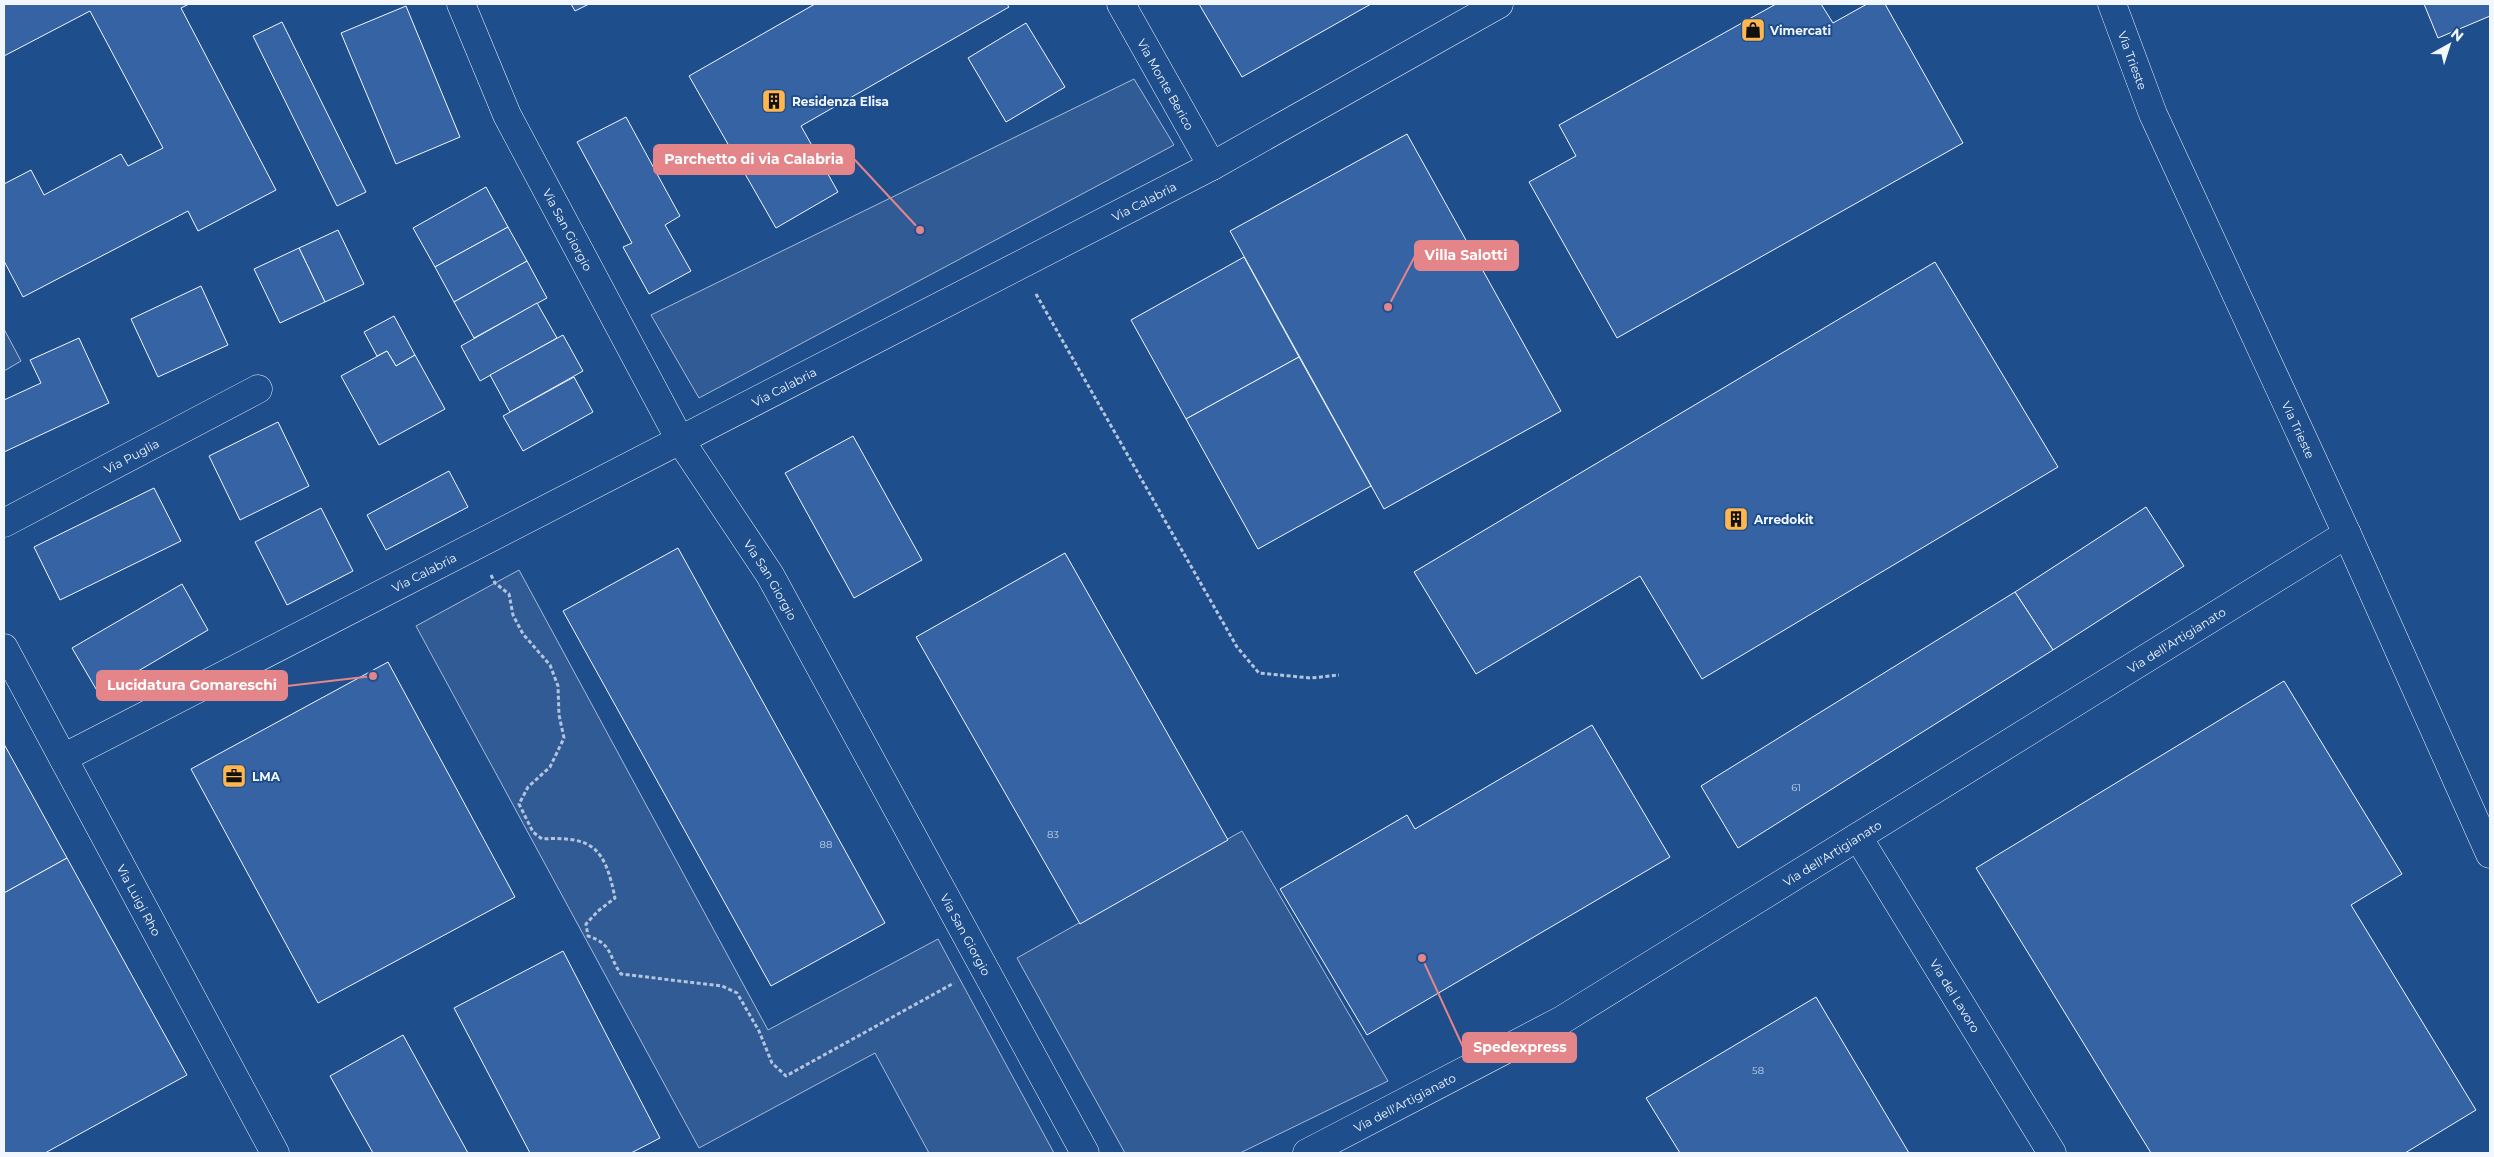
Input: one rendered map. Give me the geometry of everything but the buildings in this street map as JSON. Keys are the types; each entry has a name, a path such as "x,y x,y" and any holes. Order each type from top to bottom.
{"street":[{"name":"Via San Giorgio","path":"462,4 507,115 680,440 770,575 1085,1153"},
{"name":"Via Monte Berico","path":"1121,4 1212,166"},
{"name":"Via Calabria","path":"63,758 1212,166 1499,4"},
{"name":"Via Trieste","path":"2112,4 2153,114 2347,534 2490,854"},
{"name":"Via Puglia","path":"4,523 258,390"},
{"name":"Via dell'Artigianato","path":"1307,1153 1562,1020 2347,534"},
{"name":"Via Luigi Rho","path":"4,648 275,1153"},
{"name":"Via del Lavoro","path":"1858,837 2052,1153"}],"path":[{"path":"1020,265 1237,647 1259,673 1311,678 1339,675"},
{"path":"476,546 495,583 509,594 513,614 523,634 550,665 558,686 559,715 564,738 550,767 528,787 519,804 533,832 542,839 584,840 602,857 611,877 614,898 586,924 588,936 601,940 611,951 615,966 621,974 722,986 737,993 759,1031 772,1064 786,1076 983,967"}],"shaded area":[{"path":"1134,79 1174,145 699,398 651,315"},
{"path":"4,329 21,361 4,371"},
{"path":"519,570 768,1030 938,939 1054,1153 929,1153 875,1053 699,1148 416,626"},
{"path":"1242,831 1388,1081 1240,1153 1125,1153 1017,958"}],"place":[{"name":"Vimercati","path":"1753,30"},
{"name":"Residenza Elisa","path":"774,101"},
{"name":"Parchetto di via Calabria","path":"920,230"},
{"name":"Villa Salotti","path":"1388,307"},
{"name":"Arredokit","path":"1736,519"},
{"name":"Lucidatura Gomareschi","path":"373,676"},
{"name":"LMA","path":"234,776"},
{"name":"Spedexpress","path":"1422,958"}]}
